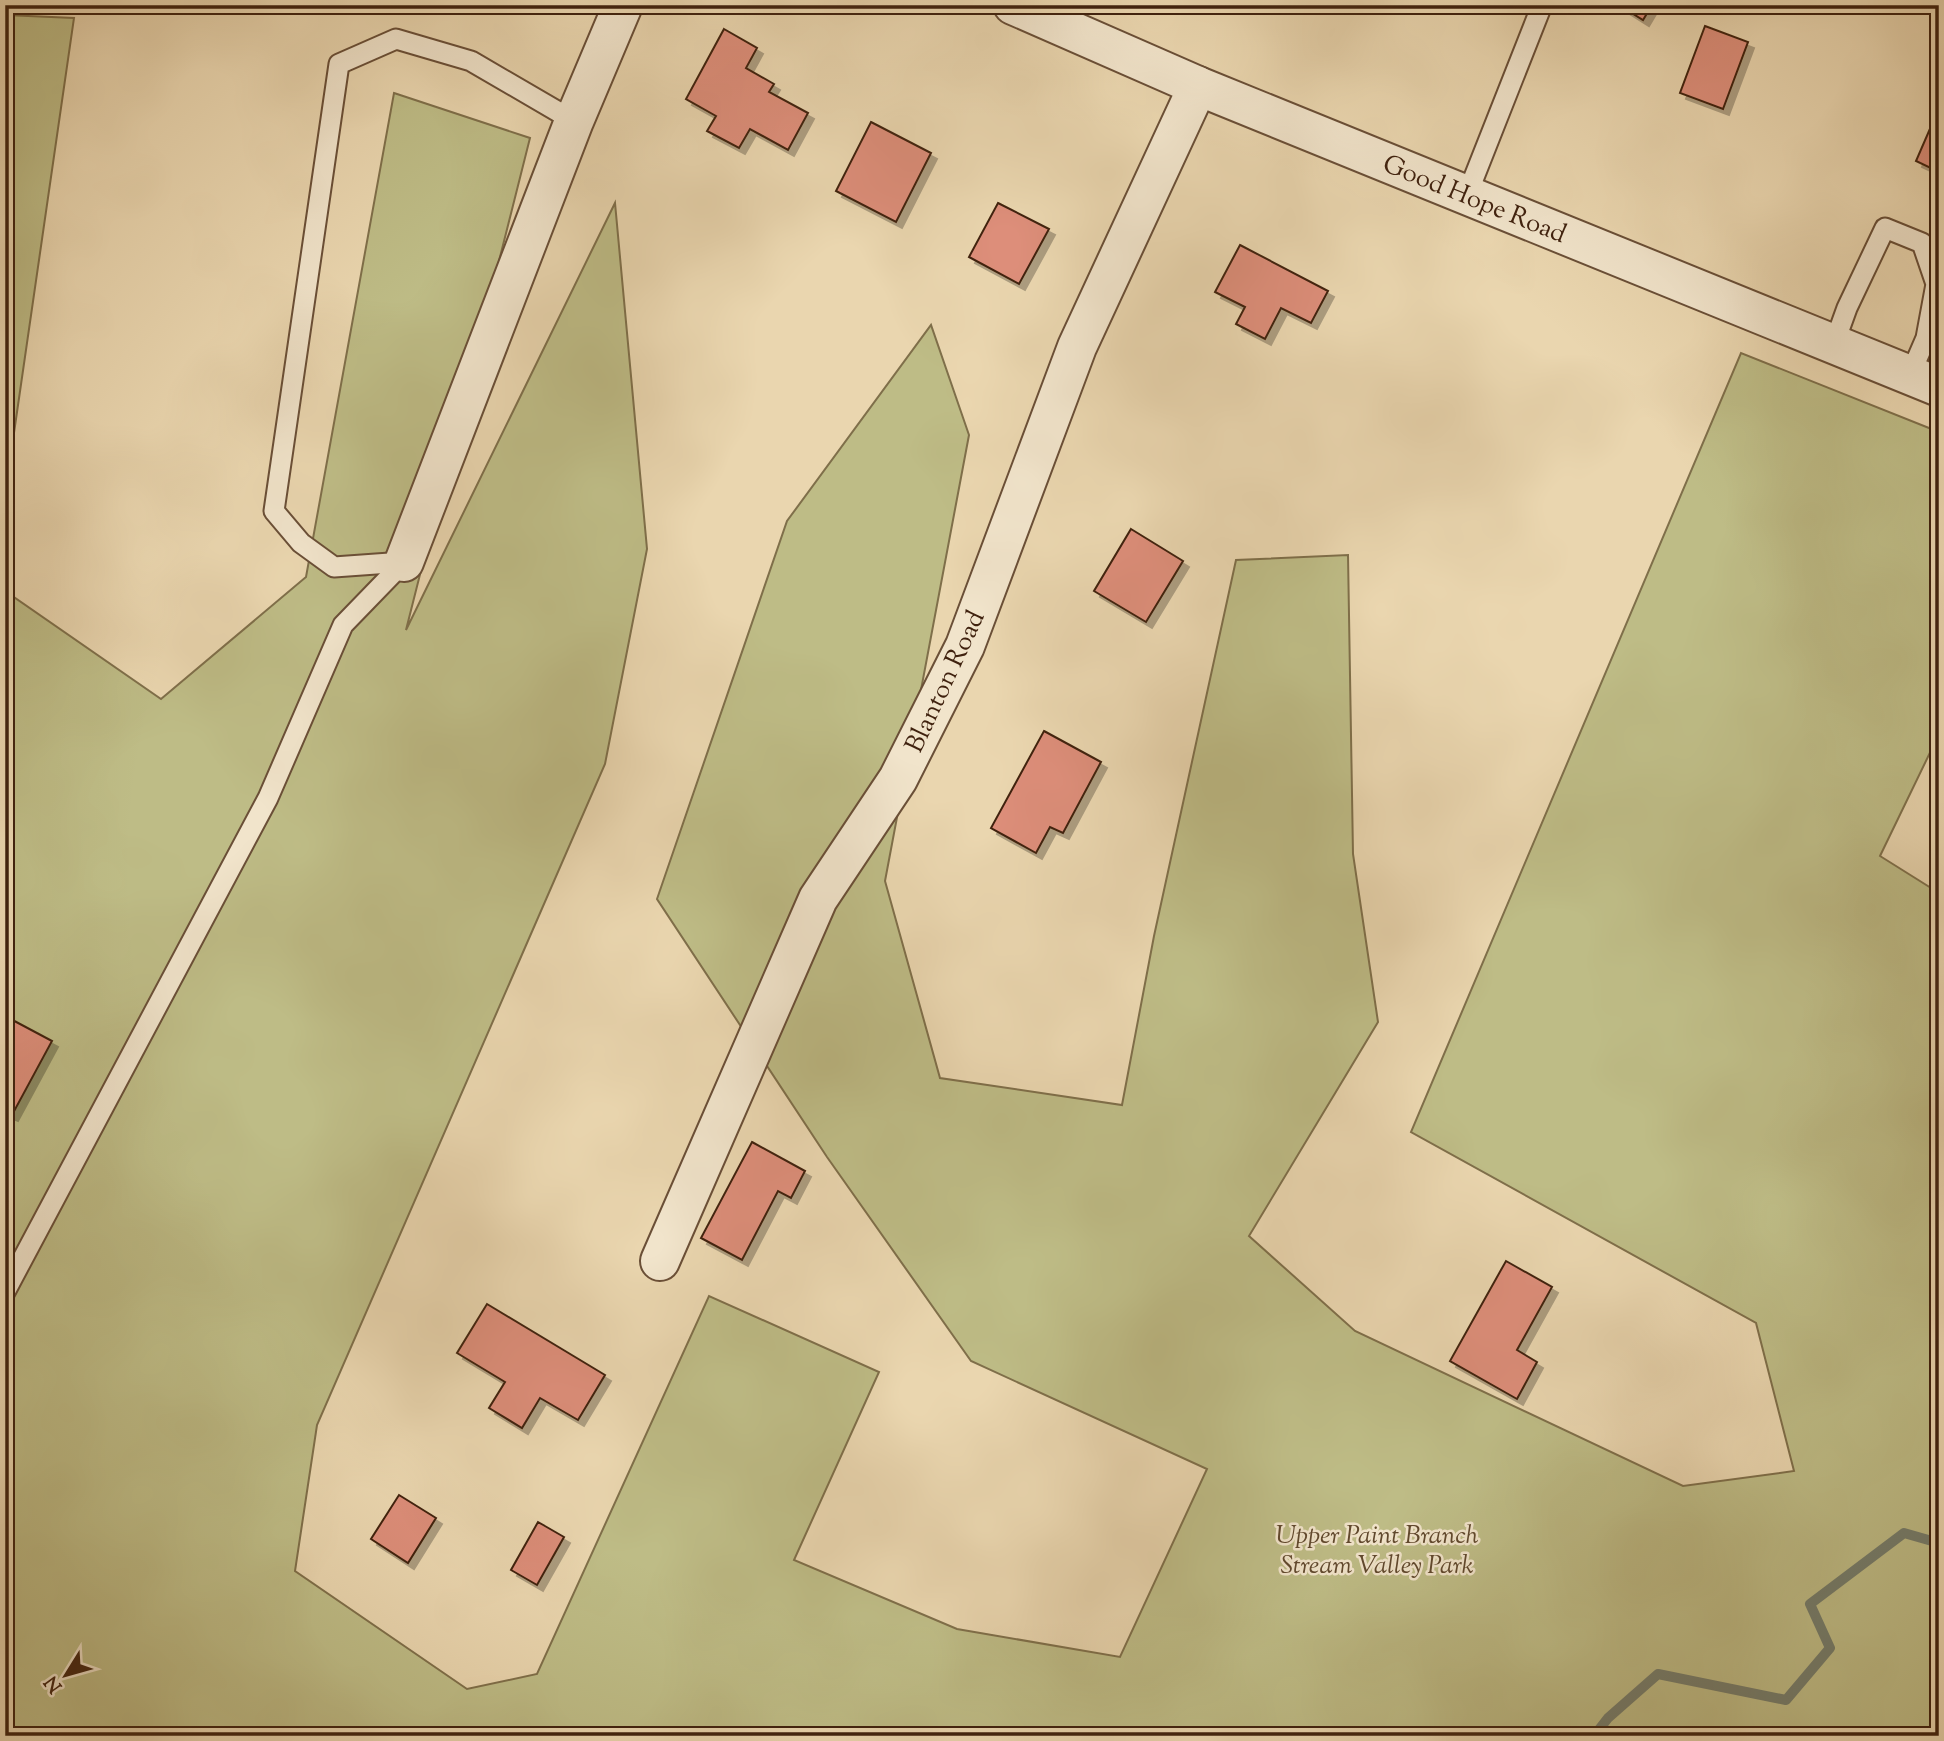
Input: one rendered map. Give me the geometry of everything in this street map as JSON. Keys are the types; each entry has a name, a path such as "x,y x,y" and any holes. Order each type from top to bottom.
{"street":[{"path":"404,562 574,121 623,5"},
{"name":"Good Hope Road","path":"1013,5 1198,86 1924,381"},
{"name":"Blanton Road","path":"660,1261 818,899 898,779 965,646 1077,347 1198,86"}],"lane":[{"path":"1467,195 1542,5"},
{"path":"404,562 334,567 302,543 274,511 339,64 396,39 471,61 574,121"},
{"path":"1834,344 1847,308 1885,228 1910,238 1922,243 1936,284 1926,338 1924,381"},
{"path":"5,1292 268,798 343,625 404,562"}],"green space":[{"path":"5,15 74,18 5,495"},
{"name":"Upper Paint Branch Stream Valley Park","path":"394,93 530,138 406,630 615,203 647,549 605,764 317,1425 295,1571 467,1689 537,1674 709,1296 879,1372 794,1560 957,1629 1120,1657 1207,1469 971,1361 827,1157 657,899 787,521 931,325 969,435 885,881 940,1078 1122,1105 1154,936 1236,560 1348,555 1353,854 1378,1022 1249,1236 1355,1331 1683,1486 1794,1471 1756,1323 1411,1132 1741,353 1939,432 1939,734 1880,856 1939,893 1939,1736 5,1736 5,591 161,699 306,577"}],"building":[{"path":"1619,5 1652,5 1643,20"},
{"path":"1705,26 1748,42 1723,109 1680,93"},
{"path":"724,29 757,48 746,68 774,84 769,92 808,113 788,150 750,129 739,148 707,131 716,116 686,99"},
{"path":"1939,108 1939,172 1916,161"},
{"path":"871,122 931,153 896,222 836,191"},
{"path":"998,203 1049,229 1019,284 969,257"},
{"path":"1240,245 1328,291 1311,323 1281,308 1265,339 1236,324 1245,307 1215,292"},
{"path":"1131,529 1183,561 1146,622 1094,591"},
{"path":"1044,731 1101,762 1063,833 1050,827 1036,853 991,828"},
{"path":"5,1016 52,1041 12,1115 5,1112"},
{"path":"752,1142 805,1171 791,1198 778,1191 742,1260 701,1238"},
{"path":"1506,1261 1552,1287 1517,1350 1537,1362 1517,1399 1450,1361"},
{"path":"487,1304 605,1375 578,1420 540,1398 522,1428 489,1408 505,1382 457,1353"},
{"path":"399,1495 436,1518 408,1563 371,1539"},
{"path":"538,1522 564,1537 537,1585 511,1570"}],"waterway":[{"path":"1594,1736 1608,1718 1658,1674 1786,1700 1830,1648 1810,1604 1904,1533 1939,1543"}]}
